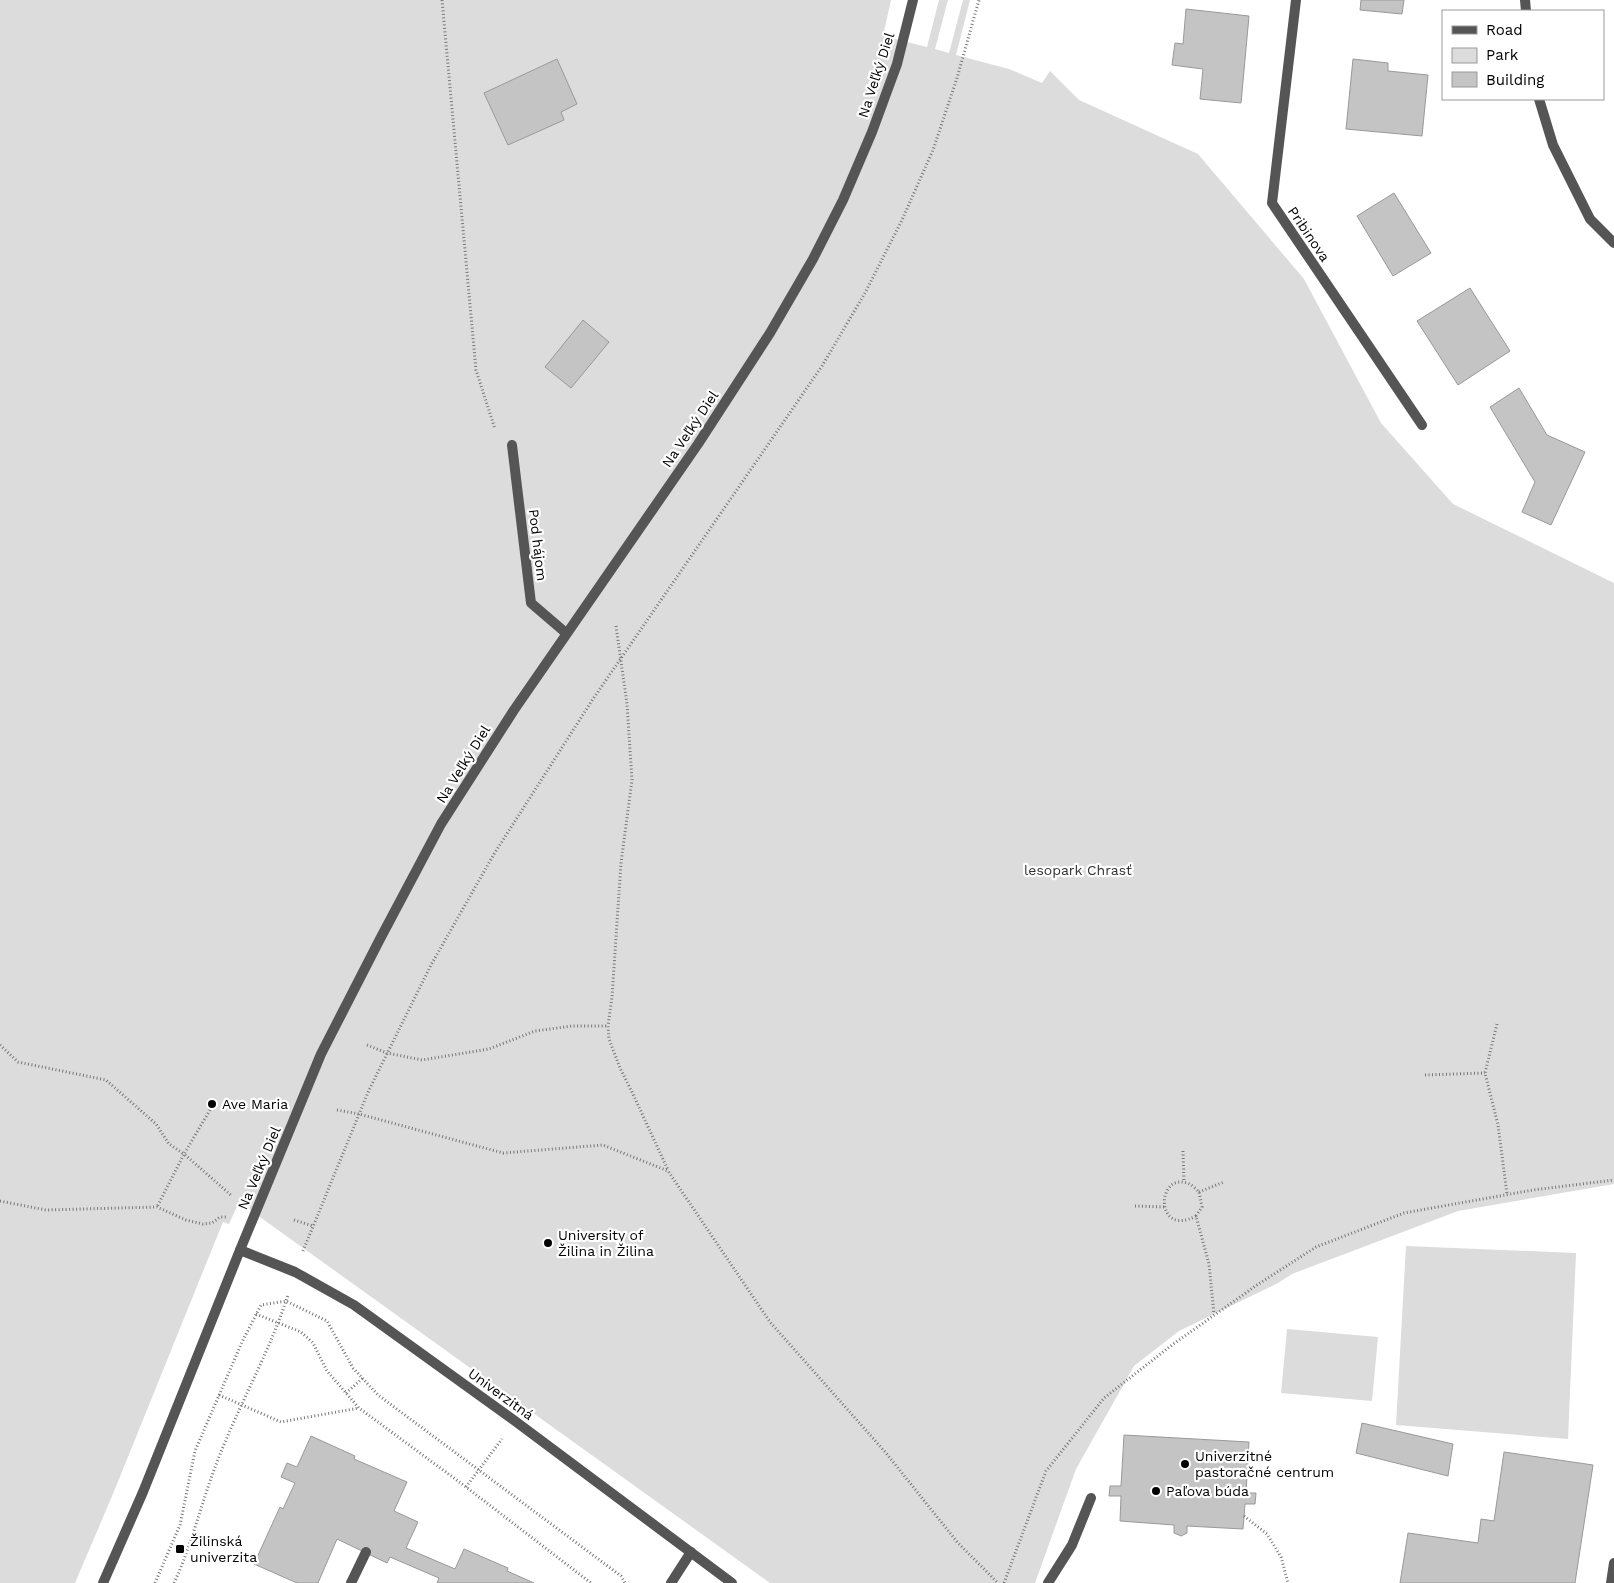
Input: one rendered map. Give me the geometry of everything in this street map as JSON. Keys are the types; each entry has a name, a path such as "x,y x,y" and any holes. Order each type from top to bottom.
{"street":[{"name":"Na Veľký Diel","path":"103,1583 143,1492 253,1217 321,1054 441,824 566,633 698,444 770,332 812,259 843,200 872,132 897,64 914,0"},
{"name":"Pribinova","path":"1296,0 1272,203 1422,424"},
{"path":"1539,100 1553,145 1590,219 1614,243"},
{"name":"Pod hájom","path":"512,445 531,603 566,633"},
{"name":"Univerzitná","path":"240,1250 295,1272 354,1305 515,1421 732,1583"},
{"path":"1048,1583 1072,1544 1091,1498"},
{"path":"351,1583 366,1552"},
{"path":"671,1583 691,1552"},
{"path":"1611,1583 1614,1563"}],"path":[{"path":"442,0 476,370 493,428 512,445"},
{"path":"295,1272 359,1114 387,1053 431,965 494,854 593,699 822,366 865,293 902,220 932,150 957,78 979,0"},
{"path":"616,626 627,704 632,780 621,863 612,997 608,1026 609,1039 620,1068 668,1171 770,1322 886,1453 958,1543 998,1583"},
{"path":"1497,1024 1485,1073 1498,1125 1507,1194"},
{"path":"367,1045 387,1053 422,1060 489,1049 535,1031 572,1026 608,1026"},
{"path":"0,1045 18,1062 106,1080 156,1124 169,1144 184,1154 232,1196"},
{"path":"1425,1075 1485,1073"},
{"path":"157,1207 184,1154 210,1110"},
{"path":"337,1110 359,1114 503,1154 603,1145 668,1171"},
{"path":"1183,1152 1184,1182"},
{"path":"1004,1583 1046,1471 1104,1398 1214,1314 1316,1247 1404,1213 1507,1194 1614,1180"},
{"path":"1184,1182 1199,1192 1202,1207 1196,1216 1187,1221 1177,1221 1168,1216 1164,1207 1164,1195 1171,1186 1184,1182"},
{"path":"1199,1192 1224,1182"},
{"path":"0,1201 46,1210 157,1207 186,1220 203,1224 212,1223 220,1217 253,1217"},
{"path":"1135,1206 1164,1207"},
{"path":"1196,1216 1209,1264 1214,1314"},
{"path":"294,1220 314,1226"},
{"path":"174,1583 186,1558 218,1459 286,1301"},
{"path":"155,1583 180,1525 195,1451 242,1342 261,1305 286,1301 327,1321 353,1368 378,1395 621,1576 625,1583"},
{"path":"256,1314 301,1332 313,1343 327,1371 359,1408 591,1583"},
{"path":"346,1393 363,1378"},
{"path":"219,1395 281,1422 359,1408"},
{"path":"466,1487 515,1421"},
{"path":"1244,1516 1268,1534 1281,1557 1288,1583"}],"green space":[{"name":"lesopark Chrasť","path":"0,0 891,0 883,36 927,47 939,0 948,0 935,49 949,53 963,0 970,0 956,55 1009,69 1042,83 1050,71 1079,100 1198,154 1304,279 1381,423 1453,504 1614,583 1614,1184 1458,1211 1292,1274 1278,1283 1179,1331 1134,1366 1076,1469 1035,1583 770,1583 239,1202 229,1224 223,1222 75,1583 0,1583"},
{"path":"1406,1246 1576,1253 1568,1439 1396,1425"},
{"path":"1287,1329 1378,1337 1372,1401 1281,1393"}],"building":[{"path":"1361,0 1404,0 1402,14 1360,10"},
{"path":"1186,9 1249,16 1241,103 1200,99 1203,69 1172,65 1175,43 1183,44"},
{"path":"557,59 577,104 561,112 564,120 508,145 484,93"},
{"path":"1353,59 1388,63 1388,71 1428,75 1422,136 1346,129"},
{"path":"1394,193 1431,253 1393,276 1357,216"},
{"path":"1470,288 1510,351 1458,385 1417,321"},
{"path":"583,320 609,342 571,388 545,367"},
{"path":"1519,388 1547,435 1585,452 1551,525 1522,512 1535,482 1490,407"},
{"path":"1362,1423 1453,1444 1448,1476 1356,1453"},
{"name":"Univerzitné pastoračné centrum","path":"1124,1435 1249,1442 1246,1493 1256,1493 1255,1504 1245,1504 1243,1529 1187,1526 1187,1533 1181,1536 1174,1533 1174,1525 1120,1521 1121,1496 1109,1496 1110,1486 1121,1486"},
{"path":"311,1436 355,1456 354,1459 407,1482 394,1511 418,1522 406,1548 455,1569 464,1549 508,1568 507,1571 534,1583 437,1583 439,1578 390,1557 387,1563 337,1539 318,1583 297,1583 254,1564 280,1507 283,1509 295,1483 281,1477 287,1463 297,1467"},
{"path":"1504,1452 1593,1465 1575,1583 1400,1583 1408,1533 1478,1543 1481,1519 1494,1521"}],"place":[{"name":"Ave Maria","path":"212,1104"},
{"name":"University of Žilina in Žilina","path":"548,1243"},
{"name":"Univerzitné pastoračné centrum","path":"1185,1464"},
{"name":"Paľova búda","path":"1156,1491"},
{"name":"Žilinská univerzita","path":"180,1549"}]}
